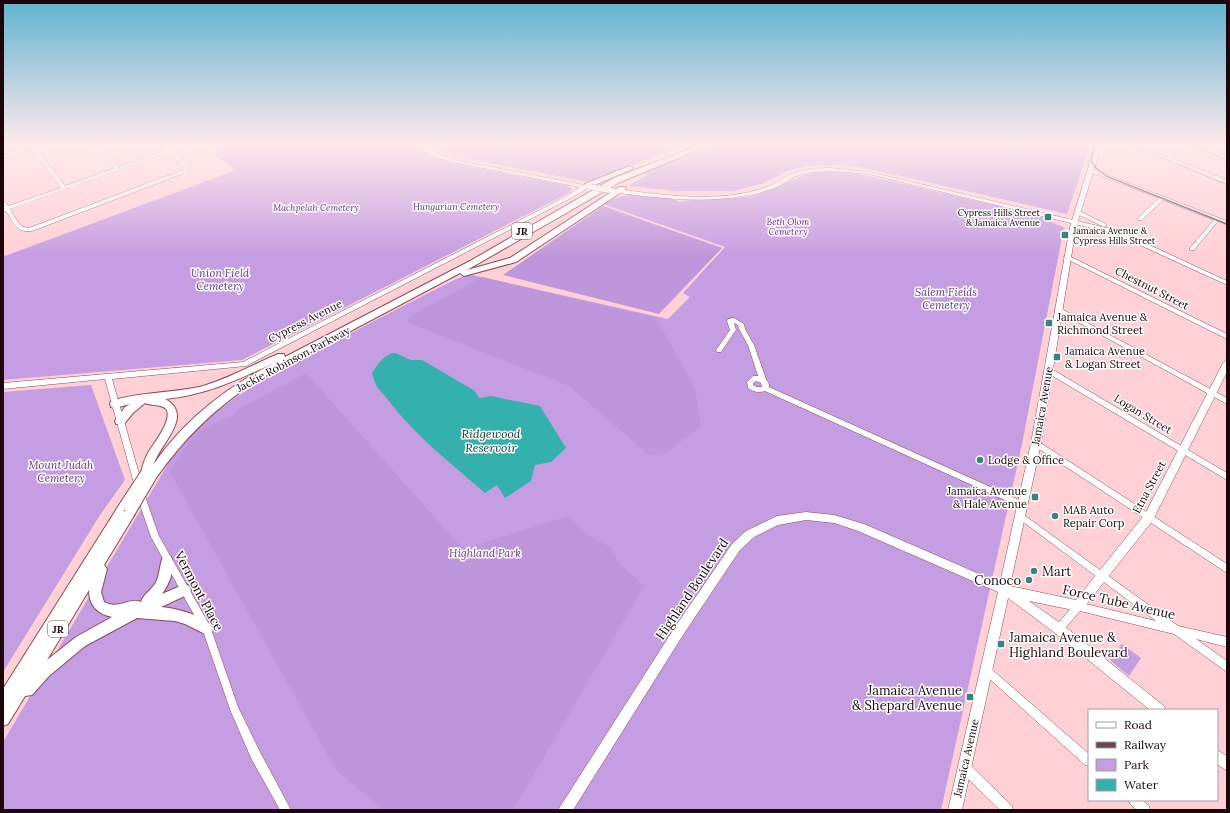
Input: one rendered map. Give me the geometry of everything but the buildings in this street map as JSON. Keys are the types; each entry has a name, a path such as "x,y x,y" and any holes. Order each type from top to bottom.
{"highway":[{"path":"589,186 602,181"},
{"name":"Jackie Robinson Parkway","path":"3,702 149,474 179,430 213,399 250,374 457,267 610,181"},
{"name":"Jackie Robinson Parkway","path":"149,474 184,433 209,409 236,388 264,371 416,294 525,234 615,181"},
{"path":"416,294 463,273 513,260 615,190"},
{"path":"513,260 500,260 497,256 501,251 525,234"},
{"path":"116,406 134,399 185,393 208,388 225,382 300,348"},
{"path":"116,406 155,401 164,403 170,408 173,416 170,426 151,457 149,474"},
{"path":"120,421 128,410 141,402"},
{"name":"Jackie Robinson Parkway","path":"3,719 114,538 127,510"},
{"path":"114,538 94,586 96,602 102,608 116,611 133,607 184,588"},
{"path":"147,601 158,591 164,582 168,561"},
{"path":"3,719 40,674 79,641 96,630 134,614 184,588"},
{"path":"134,614 172,613 190,619 207,629"}],"main road":[{"name":"Jamaica Avenue","path":"955,810 1021,516 1036,443 1067,257 1075,220 1087,181"},
{"name":"Etna Street","path":"1078,606 1148,517 1227,363"},
{"name":"Highland Boulevard","path":"565,810 683,624 736,547 750,534 777,521 806,516 834,519 860,527 1005,590"},
{"name":"Force Tube Avenue","path":"1005,590 1078,606"},
{"path":"1005,590 1059,629 1159,709"},
{"path":"1218,757 1227,764"}],"street":[{"path":"58,181 64,188"},
{"path":"5,209 84,181"},
{"path":"3,203 5,209 19,227 23,230 30,230 162,181"},
{"path":"564,181 615,190 678,196 711,197 740,195 763,189 782,181"},
{"path":"615,190 725,194 756,188 771,181"},
{"path":"903,181 1075,220 1116,232"},
{"path":"912,181 1075,220 1116,232 1227,283"},
{"path":"1118,181 1227,223"},
{"name":"Cypress Avenue","path":"3,386 108,378 244,364 589,186"},
{"path":"1140,219 1162,198"},
{"path":"1192,248 1217,219"},
{"name":"Chestnut Street","path":"1067,257 1227,337"},
{"path":"1058,309 1227,401"},
{"path":"719,350 733,330 730,321 734,320 741,324 751,345 764,384 1023,505"},
{"name":"Logan Street","path":"1048,370 1227,477"},
{"name":"Vermont Place","path":"108,378 150,525 168,561 207,629 234,709 256,756 286,810"},
{"path":"1036,443 1227,569"},
{"path":"1021,516 1227,667"},
{"name":"Etna Street","path":"1059,629 1078,606"},
{"name":"Force Tube Avenue","path":"1078,606 1227,642"},
{"path":"986,670 1088,759"},
{"path":"964,767 1008,810"},
{"path":"1135,801 1145,810"}],"green space":[{"path":"207,181 544,181 565,185 570,187 572,190 565,195 242,360 3,380 3,252 5,256"},
{"path":"637,181 767,181 761,184 733,191 677,191 628,186"},
{"name":"Highland Park","path":"791,181 890,181 1050,218 1053,223 1064,227 1022,444 941,810 3,810 3,742 172,457 188,438 225,405 289,365 468,274 668,319 690,297 683,293 725,247 603,204 619,197 630,195 660,197 680,202 698,199 751,196"},
{"path":"923,181 1078,181 1067,214"},
{"path":"603,206 722,248 659,314 503,275"},
{"path":"482,277 656,318 695,389 701,426 666,453 649,455 569,386 409,323 407,318"},
{"path":"306,373 463,549 569,516 589,536 612,548 618,562 644,586 513,810 384,810 336,770 170,472 187,445 198,432 226,419 235,414 235,411"},
{"name":"Mount Judah Cemetery","path":"91,385 125,480 100,515 3,672 3,392"},
{"path":"1122,644 1141,658 1129,676 1110,660"}],"water":[{"name":"Ridgewood Reservoir","path":"395,353 411,360 422,360 475,391 479,398 491,396 540,406 566,448 551,462 535,465 531,481 505,498 497,485 485,493 422,438 399,414 376,385 372,373 384,357"}],"railway":[{"path":"1118,181 1227,224"}],"place":[{"name":"Cypress Hills Street & Jamaica Avenue","path":"1048,217"},
{"name":"Jamaica Avenue & Cypress Hills Street","path":"1065,235"},
{"name":"Jamaica Avenue & Richmond Street","path":"1049,323"},
{"name":"Jamaica Avenue & Logan Street","path":"1057,357"},
{"name":"Lodge & Office","path":"980,460"},
{"name":"Jamaica Avenue & Hale Avenue","path":"1035,497"},
{"name":"MAB Auto Repair Corp","path":"1055,516"},
{"name":"Mart","path":"1034,571"},
{"name":"Conoco","path":"1029,580"},
{"name":"Jamaica Avenue & Highland Boulevard","path":"1001,644"},
{"name":"Jamaica Avenue & Shepard Avenue","path":"970,697"}],"park label":[{"name":"Hungarian Cemetery","path":"456,206"},
{"name":"Machpelah Cemetery","path":"316,207"},
{"name":"Beth Olom Cemetery","path":"788,226"},
{"name":"Union Field Cemetery","path":"220,279"},
{"name":"Salem Fields Cemetery","path":"946,298"}]}
